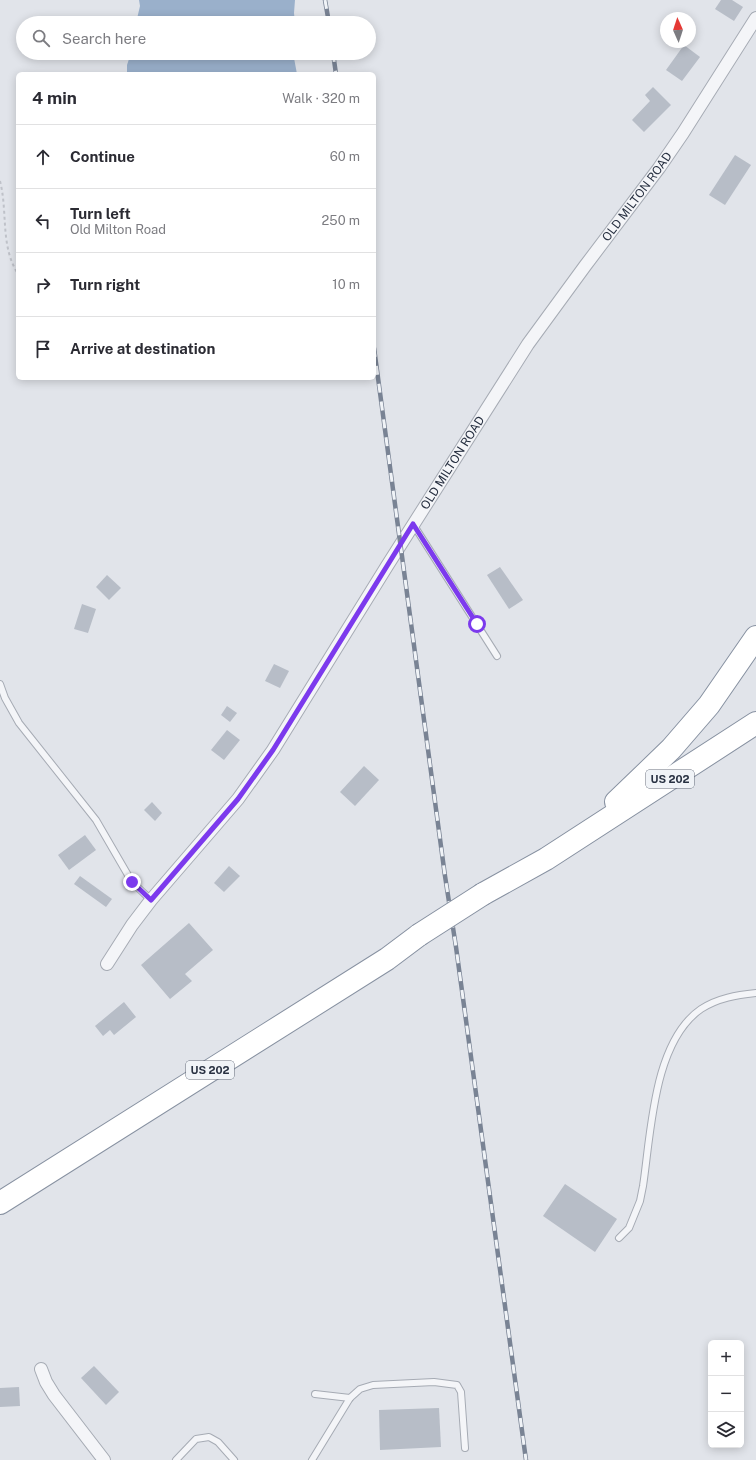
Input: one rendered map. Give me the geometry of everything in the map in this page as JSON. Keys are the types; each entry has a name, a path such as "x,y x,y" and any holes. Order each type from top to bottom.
{"highway":[{"path":"583,835 671,749 709,705 756,638"},
{"name":"US 202","path":"0,1203 386,959 418,935 483,894 546,859 756,723"}],"street":[{"name":"OLD MILTON ROAD","path":"107,964 132,925 151,900 238,799 273,750 413,524 528,344 584,266 663,162 756,18"},
{"path":"41,1369 46,1382 54,1395 104,1460"}],"lane":[{"path":"413,524 497,656"},
{"path":"0,684 5,698 19,723 96,820 132,882 151,900"},
{"path":"619,1238 629,1228 640,1201 658,1085 666,1058 680,1031 700,1010 713,1003 727,998 756,993"},
{"path":"312,1460 350,1398 360,1389 373,1385 434,1382 457,1385 461,1392 465,1448"},
{"path":"315,1394 350,1398"},
{"path":"176,1460 196,1439 209,1437 218,1442 234,1460"}],"path":[{"path":"0,180 4,203 4,226 7,250 16,271"}],"water":[{"path":"139,0 295,0 294,16 138,16 140,6"},
{"path":"129,60 294,60 297,72 127,72"}],"building":[{"path":"721,0 732,0 743,7 734,21 715,9"},
{"path":"682,48 688,48 700,57 682,81 666,70"},
{"path":"653,87 671,105 644,132 632,120 650,101 645,95"},
{"path":"735,155 751,165 725,205 709,195"},
{"path":"500,567 523,600 509,609 487,575"},
{"path":"107,575 121,588 109,600 96,587"},
{"path":"82,604 96,609 88,633 74,629"},
{"path":"274,664 289,671 280,688 265,681"},
{"path":"227,706 237,713 230,722 221,715"},
{"path":"227,730 240,740 224,760 211,750"},
{"path":"364,766 379,780 355,806 340,792"},
{"path":"152,802 162,813 155,821 144,810"},
{"path":"85,835 96,850 69,870 58,855"},
{"path":"229,866 240,876 224,892 214,883"},
{"path":"80,876 112,899 106,907 74,884"},
{"path":"189,923 213,950 185,974 192,981 170,999 141,965"},
{"path":"124,1002 136,1017 114,1035 110,1030 103,1036 95,1026"},
{"path":"565,1184 617,1219 595,1252 543,1216"},
{"path":"94,1366 119,1392 106,1405 81,1378"},
{"path":"19,1387 20,1406 0,1407 0,1388"},
{"path":"439,1408 441,1447 380,1450 379,1410"}],"railway":[{"path":"325,0 328,16"},
{"path":"334,60 336,72"},
{"path":"376,363 526,1460"}],"route":[{"path":"132,882 151,900 238,799 273,750 413,524 477,624"}]}
